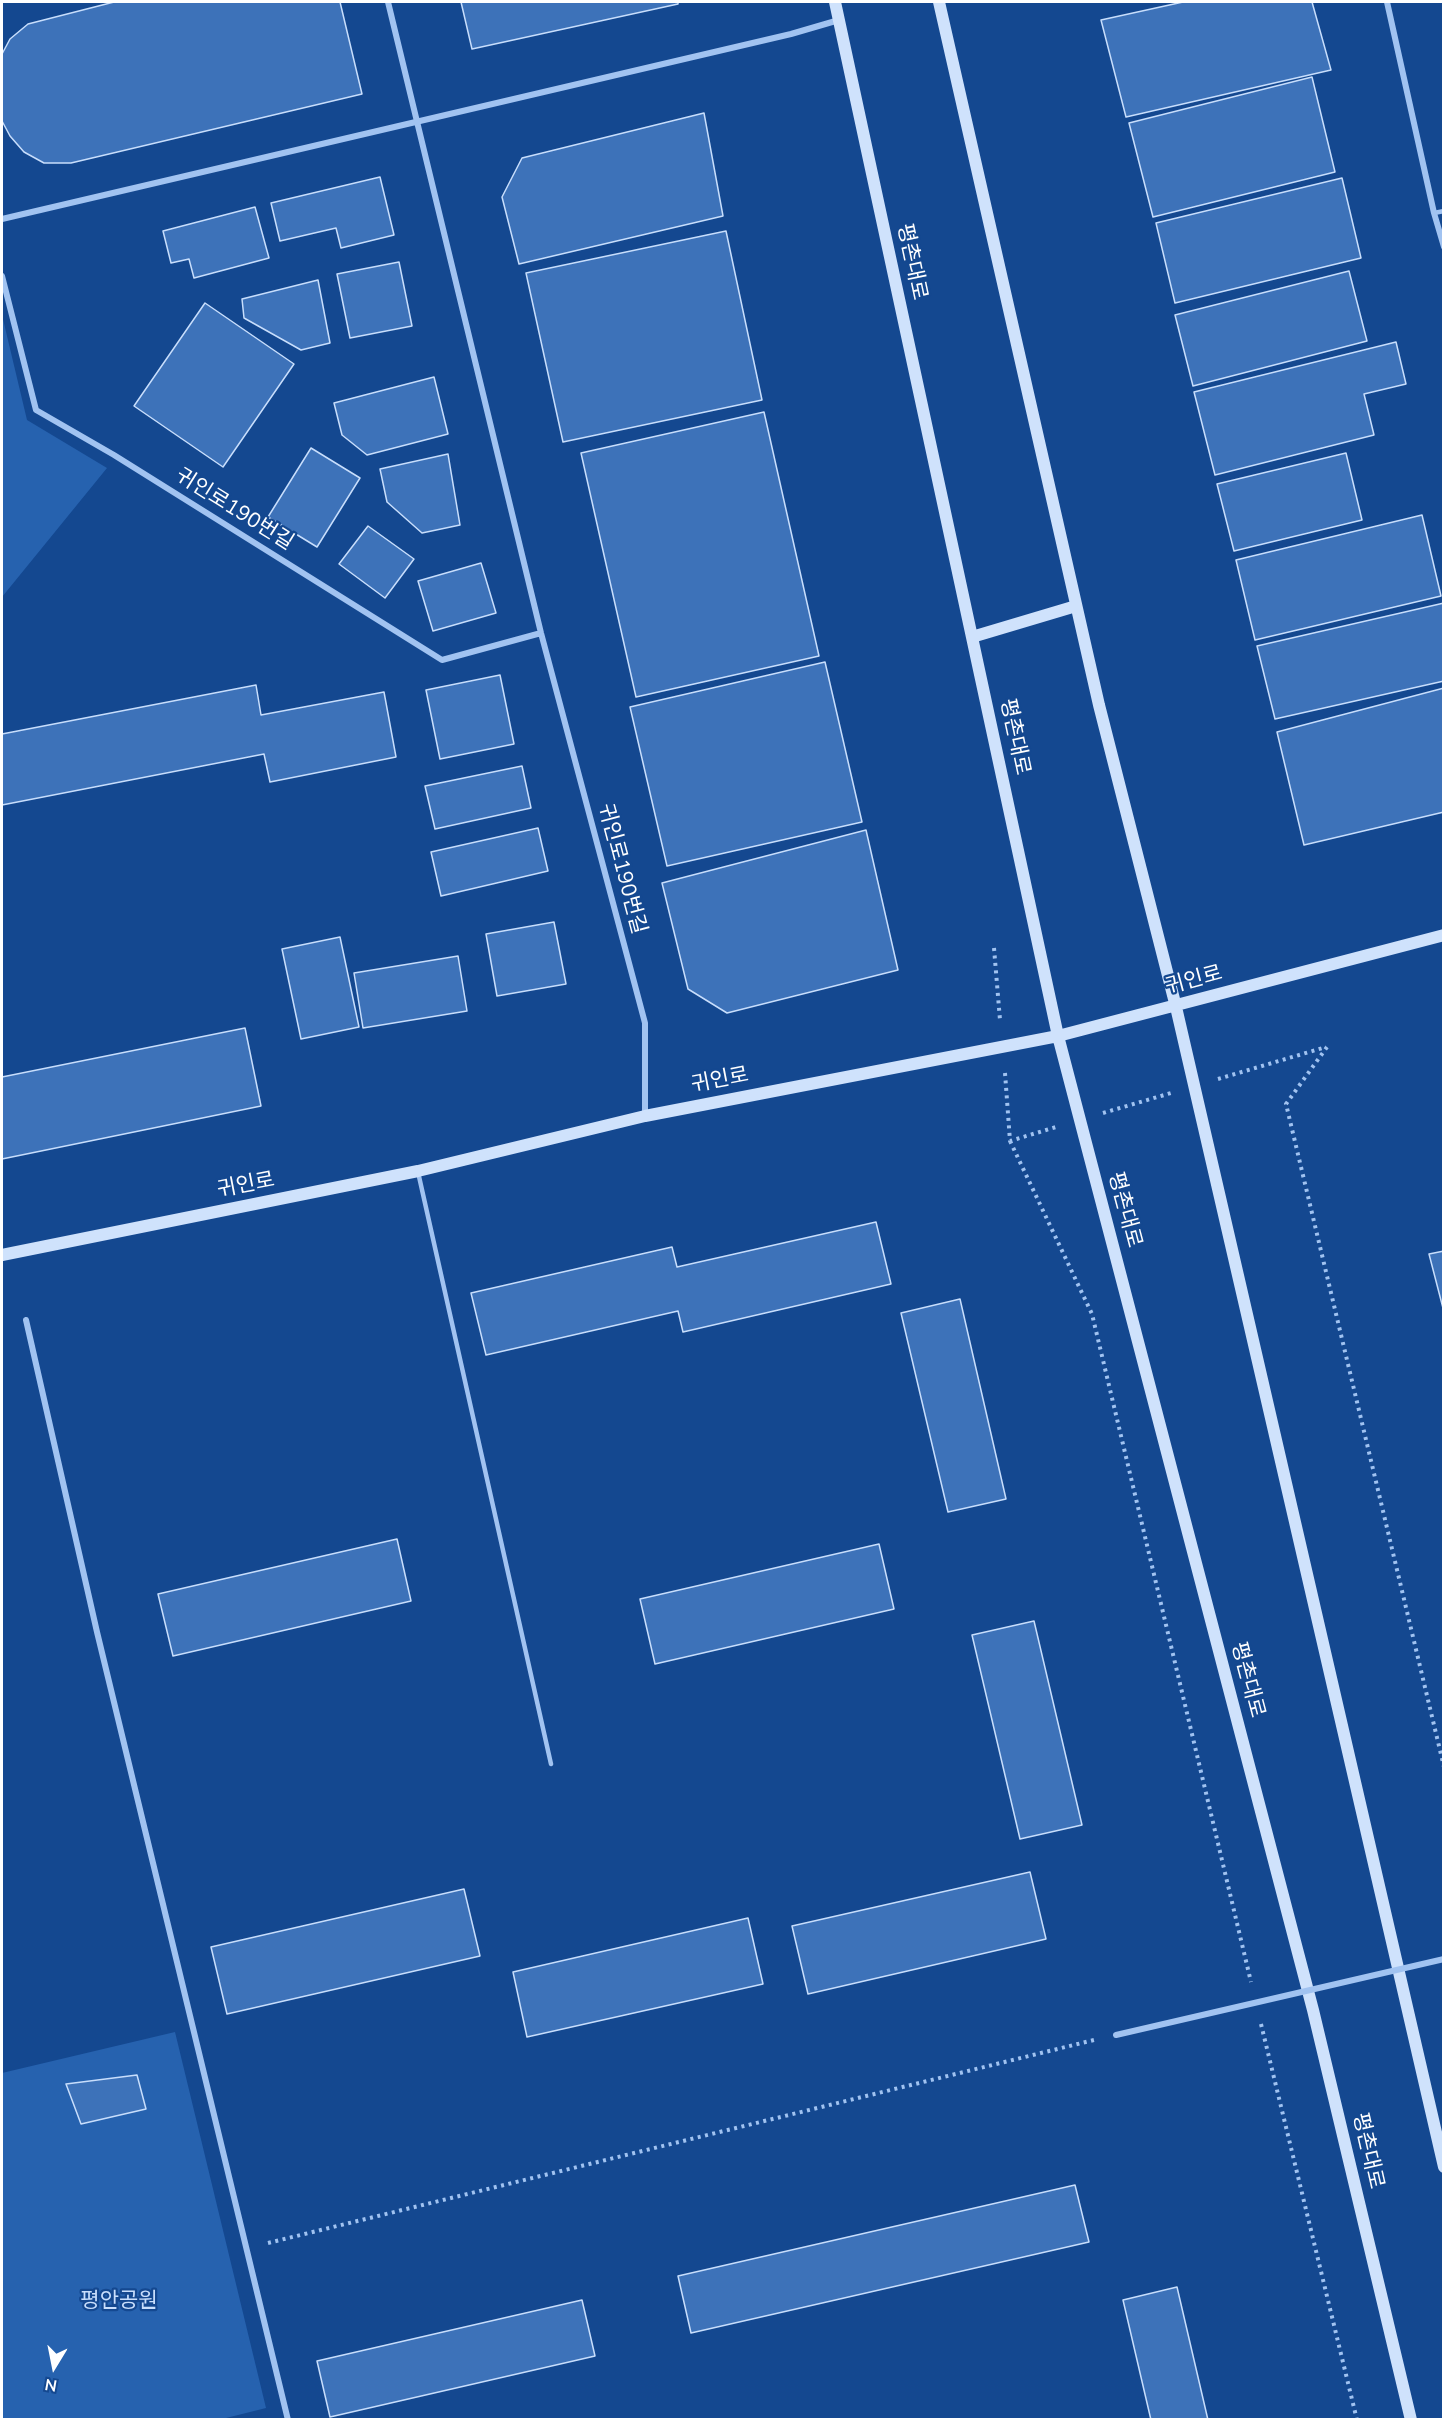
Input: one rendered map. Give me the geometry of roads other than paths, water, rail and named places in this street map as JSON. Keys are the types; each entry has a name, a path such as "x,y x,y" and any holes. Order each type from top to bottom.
{"street":[{"name":"귀인로190번길","path":"388,2 541,633 645,1023 645,1116"},
{"name":"평촌대로","path":"835,2 1058,1036 1313,2010 1411,2420"},
{"path":"939,2 1099,705 1176,1007 1443,2167"},
{"path":"1387,2 1443,247"},
{"path":"2,219 791,34 839,20"},
{"name":"귀인로190번길","path":"2,276 36,410 114,454 442,660 541,633"},
{"path":"972,637 1076,606"},
{"name":"귀인로","path":"2,1255 418,1171 645,1116 1058,1036 1176,1007 1308,969 1443,935"},
{"path":"26,1320 97,1632 288,2420"},
{"path":"1116,2035 1443,1959"}],"lane":[{"path":"1434,213 1443,211"},
{"path":"418,1171 551,1764"}],"park label":[{"name":"평안공원","path":"119,2302"}]}
